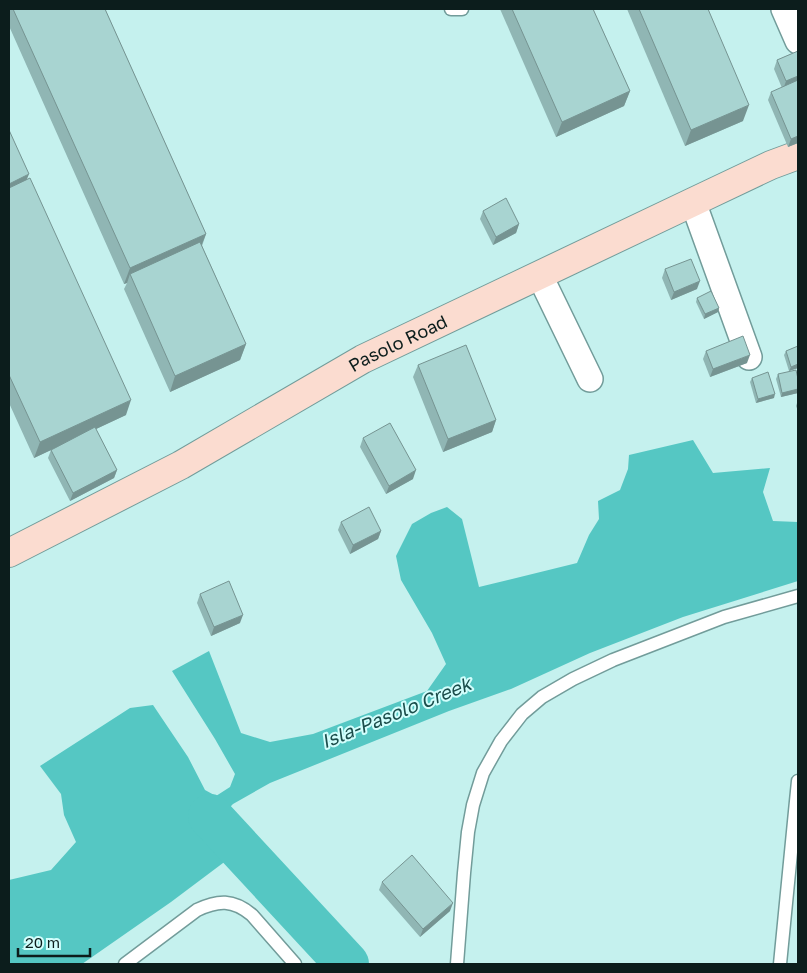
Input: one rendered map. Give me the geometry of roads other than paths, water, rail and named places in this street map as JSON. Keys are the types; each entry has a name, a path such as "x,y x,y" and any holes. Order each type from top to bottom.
{"street":[{"path":"784,9 798,41"},
{"name":"Pasolo Road","path":"9,552 181,465 363,359 693,202 798,155"},
{"path":"693,202 749,357"},
{"path":"540,276 590,379"}],"lane":[{"path":"451,9 462,9"},
{"path":"457,964 464,865 473,805 483,773 501,741 522,714 542,696 613,660 724,617 798,596"},
{"path":"780,964 798,781"},
{"path":"125,964 197,910 217,902 236,904 244,908 295,964"}],"water":[{"name":"Isla-Pasolo Creek","path":"693,440 713,473 770,468 763,492 773,521 798,522 798,581 683,617 590,653 511,689 449,711 270,783 233,804 221,816 221,821 234,837 235,854 171,902 82,964 9,964 9,880 51,870 76,842 64,815 61,794 40,766 130,708 153,705 188,757 205,790 216,796 230,787 235,774 172,671 209,651 241,733 270,742 313,734 427,691 446,664 432,633 401,580 396,556 412,524 431,513 447,507 462,519 479,587 577,563 589,535 599,519 598,501 620,490 628,469 629,455"}],"waterway":[{"path":"210,816 347,964"}]}
